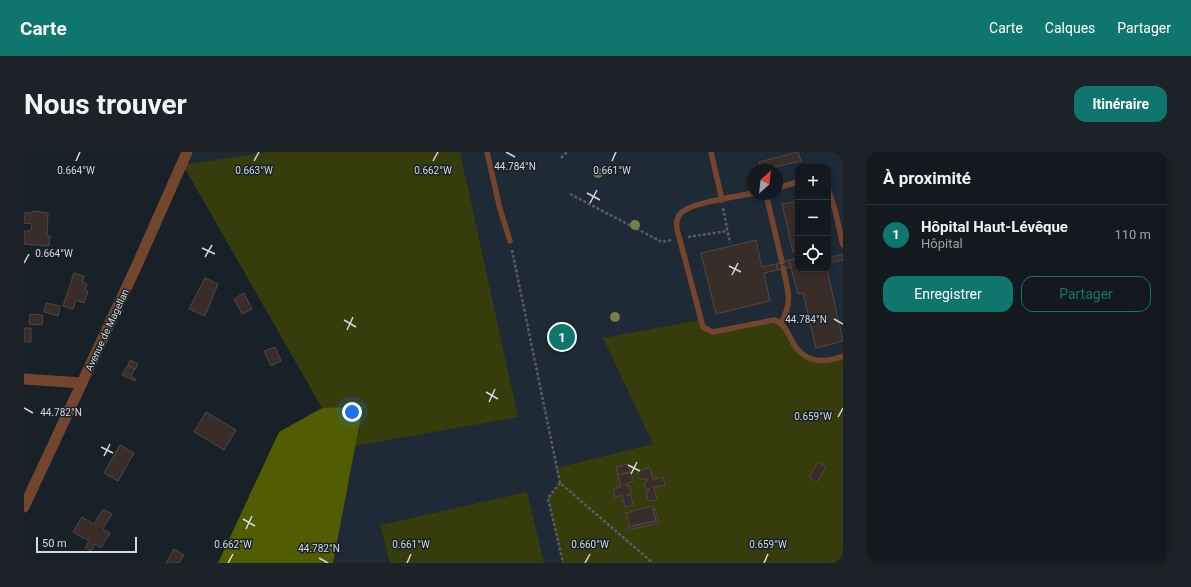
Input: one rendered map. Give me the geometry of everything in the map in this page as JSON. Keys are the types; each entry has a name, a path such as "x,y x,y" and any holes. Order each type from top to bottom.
{"street":[{"name":"Avenue de Magellan","path":"24,507 187,152"},
{"path":"24,379 82,383"}],"lane":[{"path":"487,152 500,210 510,242"},
{"path":"711,152 722,200"},
{"path":"783,186 795,183"},
{"path":"747,194 684,210 679,215 676,223 700,320 707,330 713,332 770,320 781,323 795,346 809,358 820,362 843,356"},
{"path":"831,198 843,245"},
{"path":"767,200 782,262"},
{"path":"781,323 790,297 784,268"}],"path":[{"path":"561,158 567,152"},
{"path":"570,194 662,242 727,230"},
{"path":"722,200 730,243"},
{"path":"510,242 560,483 653,563"},
{"path":"560,483 548,498 563,563"}],"shaded area":[{"path":"188,152 843,152 843,563 333,563 363,406 322,408 183,165"}],"green space":[{"path":"267,152 460,152 518,417 355,446 363,406 322,408 183,165"},
{"path":"700,320 707,331 779,321 802,353 821,361 843,356 843,563 563,563 548,498 560,483 557,468 653,444 603,338"},
{"path":"363,406 333,563 218,563 279,432 322,408"},
{"path":"527,492 544,563 390,563 380,525"}],"building":[{"path":"798,152 801,161 783,165 760,164 759,162"},
{"path":"795,202 795,252 793,252 782,204"},
{"path":"33,211 48,213 47,236 50,236 49,246 24,244 24,231 31,231 32,224 24,223 24,213 32,213"},
{"path":"756,240 762,267 776,264 778,270 764,273 770,301 716,314 701,253"},
{"path":"843,254 843,260 831,262 831,257"},
{"path":"795,259 795,272 828,272 843,341 816,348 803,293 798,294 789,260"},
{"path":"789,260 791,267 778,270 776,264"},
{"path":"74,273 84,276 82,282 87,284 85,290 88,291 84,303 76,300 73,309 63,306"},
{"path":"205,278 218,284 205,316 189,309"},
{"path":"244,293 252,309 242,314 234,299"},
{"path":"46,303 60,306 58,316 44,312"},
{"path":"30,314 43,315 42,325 29,324"},
{"path":"24,328 31,328 31,342 24,342"},
{"path":"275,347 281,361 271,366 264,351"},
{"path":"130,360 138,364 135,369 128,365"},
{"path":"128,365 135,369 131,376 136,379 135,381 122,375"},
{"path":"206,412 236,430 224,450 194,432"},
{"path":"120,445 134,453 118,481 104,473"},
{"path":"818,462 826,467 817,482 809,477"},
{"path":"628,464 630,472 618,475 616,467"},
{"path":"650,468 653,480 663,477 665,485 654,487 657,500 648,501 646,491 650,490 646,489 644,482 648,481 647,479 639,479 637,471"},
{"path":"631,472 633,481 625,484 626,486 629,485 631,493 627,494 628,496 631,495 633,505 625,507 622,495 615,497 613,489 621,487 618,475"},
{"path":"652,506 656,521 630,527 626,513"},
{"path":"103,509 112,514 103,529 110,533 101,548 95,544 91,551 85,548 89,541 73,532 82,517 94,524"},
{"path":"653,509 655,509 659,523 628,530 627,527 656,521"},
{"path":"174,549 184,555 179,563 166,563"}],"place":[{"name":"Hôpital Haut-Lévêque","path":"562,337"}]}
